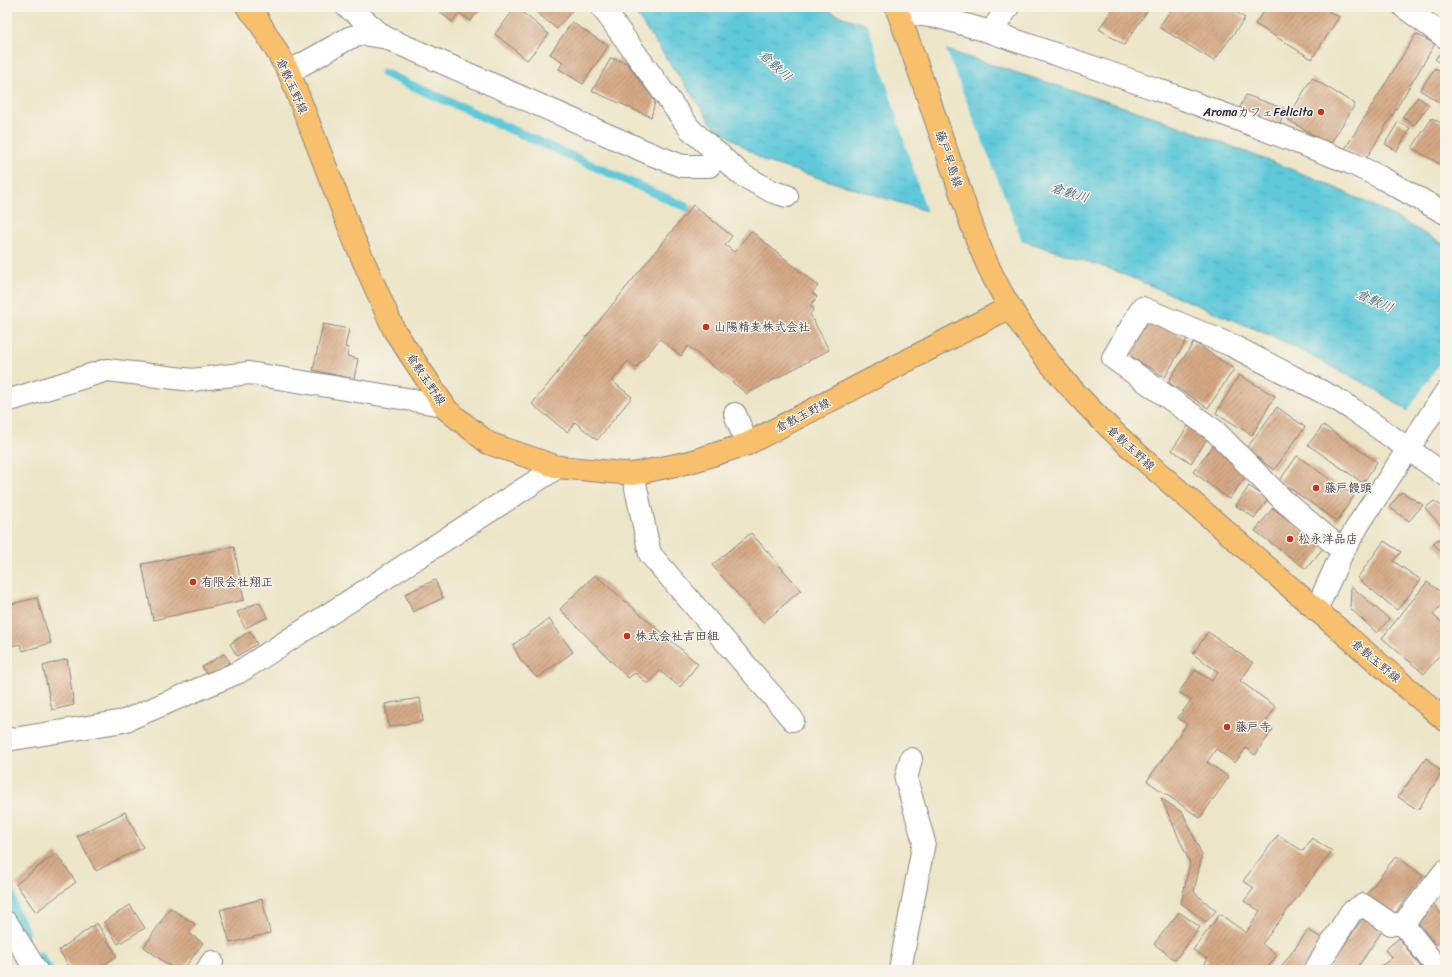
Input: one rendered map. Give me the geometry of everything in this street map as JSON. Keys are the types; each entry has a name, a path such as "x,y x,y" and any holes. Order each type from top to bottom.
{"main road":[{"name":"倉敷玉野線","path":"247,7 257,18 289,72 354,237 394,330 447,410 488,443 558,467 633,474 690,462 747,444 1010,307 1042,353 1078,396 1132,450 1445,720"},
{"name":"藤戸早島線","path":"899,11 978,241 998,286 1010,307"}],"street":[{"path":"347,7 384,37"},
{"path":"602,7 690,129 742,175 773,192 787,196"},
{"path":"991,32 1008,7"},
{"path":"1404,7 1445,37"},
{"path":"899,11 938,17 991,32 1156,89 1351,163 1445,213"},
{"path":"289,72 349,38 362,34 384,37 609,136 682,166 709,166 719,154"},
{"path":"1343,551 1283,500 1215,431 1113,358 1142,308 1231,345 1329,396 1412,442 1445,475"},
{"path":"7,401 106,370 192,380 249,373 443,405"},
{"path":"1316,610 1343,551 1360,522 1445,393"},
{"path":"734,414 747,444"},
{"path":"7,740 124,721 239,672 558,467"},
{"path":"633,474 650,554 793,720"},
{"path":"900,970 924,842 906,779 911,759"},
{"path":"1402,924 1445,871"},
{"path":"1316,970 1351,912 1363,905 1391,924 1402,924"},
{"path":"7,923 36,970"},
{"path":"1402,924 1440,970"}],"water":[{"name":"倉敷川","path":"631,7 826,7 832,12 843,17 1158,118 1316,179 1383,210 1445,245 1445,437 1370,386 1274,337 1113,270 1025,241 764,161 712,124"}],"pier":[{"path":"867,22 945,47 1023,243 927,213"},
{"path":"1445,355 1445,439 1407,412"}],"building":[{"path":"435,7 483,7 470,21 460,13 452,22"},
{"path":"516,7 549,34 527,60 495,34"},
{"path":"539,7 575,7 557,29 535,11"},
{"path":"1114,7 1150,7 1124,45 1099,29"},
{"path":"1173,7 1207,7 1213,11 1215,7 1229,7 1245,18 1214,61 1159,27"},
{"path":"1267,7 1272,7 1275,9 1277,7 1321,7 1339,17 1312,59 1255,24"},
{"path":"572,22 608,46 583,84 559,69 563,62 550,54"},
{"path":"1416,34 1435,44 1366,159 1345,149"},
{"path":"1445,49 1445,66 1435,59"},
{"path":"611,58 627,63 655,102 651,117 592,91"},
{"path":"1435,68 1445,74 1445,102 1443,105 1420,90"},
{"name":"AromaカフェFelicita","path":"1312,78 1355,104 1330,145 1287,119"},
{"path":"1246,95 1285,109 1280,123 1239,109"},
{"path":"1418,97 1429,105 1414,125 1402,117"},
{"path":"1432,118 1445,125 1445,167 1412,148"},
{"path":"1398,122 1410,128 1397,151 1385,144"},
{"name":"山陽精麦株式会社","path":"693,205 732,236 725,245 734,252 751,231 818,286 812,293 817,297 810,306 814,309 810,314 829,350 747,394 688,346 681,356 660,339 636,368 628,361 612,381 632,397 597,440 575,422 567,432 532,404"},
{"path":"1150,317 1187,339 1165,377 1127,354"},
{"path":"323,324 349,329 345,347 349,348 347,356 358,359 354,379 313,370"},
{"path":"1194,342 1234,369 1208,408 1168,382"},
{"path":"1239,375 1275,396 1252,435 1216,413"},
{"path":"1277,407 1305,427 1274,470 1246,449"},
{"path":"1323,425 1377,462 1363,483 1308,445"},
{"path":"1188,426 1207,439 1191,463 1172,450"},
{"path":"1214,444 1250,470 1229,499 1193,472"},
{"name":"藤戸饅頭","path":"1297,456 1354,496 1337,521 1279,481"},
{"path":"1249,486 1268,499 1255,518 1236,506"},
{"path":"1402,492 1423,505 1409,521 1389,507"},
{"path":"1434,501 1445,508 1445,530 1425,508"},
{"name":"松永洋品店","path":"1273,508 1324,547 1306,569 1255,531"},
{"path":"751,533 801,590 763,623 712,565"},
{"path":"1444,536 1445,537 1445,556 1433,543"},
{"path":"1384,541 1401,552 1393,561 1421,580 1397,610 1357,578"},
{"name":"有限会社翔正","path":"234,547 244,600 153,620 142,564"},
{"name":"株式会社吉田組","path":"595,575 698,664 680,687 660,671 648,684 635,673 628,678 560,609"},
{"path":"435,580 443,598 413,612 405,594"},
{"path":"1427,582 1445,595 1445,600 1433,615 1445,625 1445,648 1424,674 1382,638"},
{"path":"1351,586 1389,619 1377,633 1350,608"},
{"path":"37,598 51,643 23,651 20,644 7,647 7,605"},
{"path":"259,602 268,617 245,628 237,612"},
{"path":"549,619 573,652 537,678 520,659 513,645"},
{"path":"250,631 257,644 237,656 230,644"},
{"name":"藤戸寺","path":"1208,632 1253,663 1240,681 1276,707 1265,723 1273,729 1255,755 1246,748 1235,763 1216,749 1207,762 1229,777 1200,818 1147,781 1187,724 1178,718 1191,700 1179,692 1195,670 1212,681 1218,672 1193,654"},
{"path":"224,654 230,662 208,676 202,667"},
{"path":"67,659 74,705 52,710 43,666"},
{"path":"420,698 423,721 389,727 385,704"},
{"path":"1426,758 1442,772 1418,810 1398,797"},
{"path":"1161,798 1183,813 1202,855 1194,892 1216,911 1206,922 1181,903 1190,863"},
{"path":"125,812 143,847 96,871 77,836"},
{"path":"1278,835 1303,851 1312,838 1332,851 1262,944 1277,955 1266,970 1201,970 1208,959 1193,950 1220,914 1246,933 1260,911 1244,901 1254,888 1243,881"},
{"path":"56,853 76,882 36,912 16,884"},
{"path":"1396,856 1423,876 1393,916 1366,895"},
{"path":"262,899 270,933 230,943 220,910"},
{"path":"1433,903 1445,919 1445,938 1436,945 1414,917"},
{"path":"130,905 145,928 118,944 104,922"},
{"path":"170,908 195,924 189,933 203,943 183,970 175,970 144,947"},
{"path":"1179,912 1200,927 1175,960 1154,944"},
{"path":"1363,918 1382,931 1356,970 1327,970"},
{"path":"97,923 117,956 96,970 71,970 59,950"},
{"path":"1308,930 1327,941 1306,970 1279,970"},
{"path":"1399,938 1423,970 1376,970 1392,958 1385,950"}],"waterway":[{"path":"384,73 686,207"},
{"path":"7,873 14,910 25,931"},
{"path":"40,956 49,970"}],"place":[{"name":"AromaカフェFelicita","path":"1321,112"},
{"name":"山陽精麦株式会社","path":"706,327"},
{"name":"藤戸饅頭","path":"1316,488"},
{"name":"松永洋品店","path":"1290,539"},
{"name":"有限会社翔正","path":"193,582"},
{"name":"株式会社吉田組","path":"627,636"},
{"name":"藤戸寺","path":"1227,727"}]}
